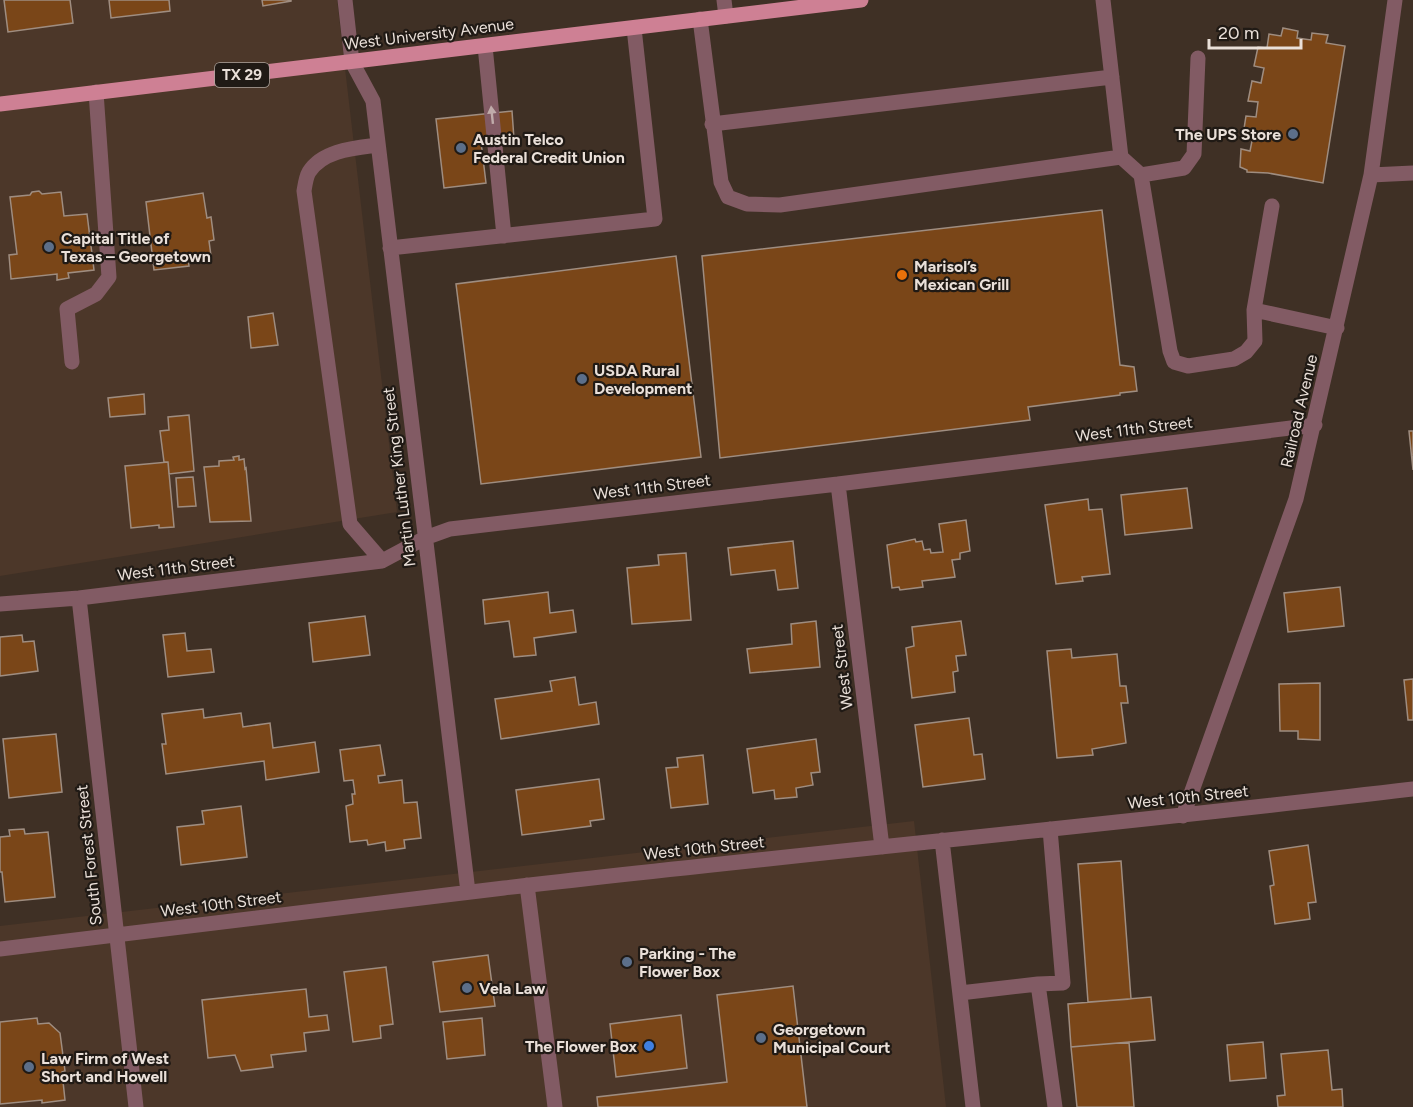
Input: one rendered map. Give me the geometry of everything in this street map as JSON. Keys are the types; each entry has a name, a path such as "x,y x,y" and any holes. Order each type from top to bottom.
{"main road":[{"name":"West University Avenue","path":"0,104 861,0"}],"street":[{"path":"345,0 352,62"},
{"path":"723,0 726,16"},
{"path":"1103,0 1121,157 1141,175 1170,351 1174,362 1188,366 1234,359 1246,352 1255,341 1254,310 1272,206"},
{"name":"Railroad Avenue","path":"1183,816 1296,499 1315,425 1371,175 1395,0"},
{"path":"700,19 721,182 728,197 747,204 780,205 1121,157"},
{"path":"390,248 656,219 634,28"},
{"path":"485,46 504,236"},
{"path":"1141,175 1184,168 1194,154 1198,58"},
{"name":"Martin Luther King Street","path":"352,62 373,100 468,892"},
{"path":"712,124 1112,76"},
{"path":"72,362 67,309 96,294 109,277 96,92"},
{"path":"378,145 344,150 327,156 309,172 304,191 350,524 382,561"},
{"path":"1371,175 1413,173"},
{"path":"1254,310 1337,328"},
{"name":"West 11th Street","path":"0,604 79,598 382,561 425,538 450,528 838,484 1315,425"},
{"name":"West Street","path":"838,484 882,847"},
{"name":"South Forest Street","path":"79,598 136,1107"},
{"name":"West 10th Street","path":"0,949 527,885 1183,816 1413,789"},
{"path":"960,993 1063,983 1050,829"},
{"path":"942,840 973,1107"},
{"path":"527,885 555,1107"},
{"path":"1038,984 1055,1107"}],"shaded area":[{"path":"0,0 337,0 397,512 0,576"},
{"path":"914,821 946,1107 0,1107 0,926"}],"building":[{"path":"4,0 70,0 73,23 8,32"},
{"path":"109,0 169,0 170,11 111,18"},
{"path":"262,0 291,0 291,1 263,6"},
{"path":"1283,28 1298,31 1297,38 1311,40 1312,33 1328,35 1326,43 1345,46 1323,183 1268,173 1247,172 1240,167 1241,149 1250,151 1253,136 1243,135 1246,116 1256,117 1258,102 1248,101 1252,81 1261,83 1264,68 1254,66 1258,47 1267,48 1269,34 1281,36"},
{"path":"512,111 514,139 481,142 486,183 444,188 436,119"},
{"path":"39,191 42,194 61,192 64,216 87,214 94,270 68,273 69,278 57,280 57,274 11,279 9,255 17,254 10,197 30,195 32,192"},
{"path":"203,193 207,218 211,217 214,240 209,241 211,256 188,259 189,266 154,270 146,202"},
{"path":"1102,210 1120,365 1134,367 1137,391 1028,407 1030,420 720,458 702,256"},
{"path":"676,256 701,457 481,484 456,284"},
{"path":"273,313 278,345 251,348 248,317"},
{"path":"144,394 145,414 110,417 108,398"},
{"path":"189,415 194,471 169,474 168,462 164,462 160,431 169,430 168,417"},
{"path":"1409,431 1413,431 1413,470"},
{"path":"239,456 239,460 244,459 246,468 251,521 210,522 204,467 219,466 219,461 234,460 233,457"},
{"path":"168,462 174,527 159,528 159,525 131,528 125,466"},
{"path":"193,477 196,506 178,507 176,478"},
{"path":"1187,488 1192,528 1125,535 1121,495"},
{"path":"1088,499 1089,510 1102,509 1110,574 1082,577 1083,581 1056,584 1045,505"},
{"path":"966,520 970,551 960,553 960,559 952,560 955,577 922,581 923,587 900,590 899,587 892,588 887,545 915,539 916,542 922,541 924,550 930,549 931,553 943,552 939,524"},
{"path":"793,541 798,588 778,590 775,570 731,575 728,548"},
{"path":"686,553 691,620 632,624 627,568 659,565 658,555"},
{"path":"1340,587 1344,626 1288,632 1284,593"},
{"path":"548,592 550,613 573,610 576,632 534,638 536,655 514,657 509,621 485,624 483,600"},
{"path":"365,616 370,655 313,662 309,623"},
{"path":"816,621 820,667 750,673 747,649 792,644 791,624"},
{"path":"961,621 966,655 956,656 958,671 953,672 955,692 912,698 906,648 914,646 912,627"},
{"path":"185,633 187,651 211,649 214,672 168,677 163,635"},
{"path":"22,635 23,642 34,641 38,671 0,676 0,637"},
{"path":"1071,649 1072,658 1117,654 1120,686 1126,686 1128,703 1121,703 1126,743 1092,749 1093,755 1057,758 1047,651"},
{"path":"575,677 579,705 596,702 599,724 501,739 495,699 552,691 550,681"},
{"path":"1413,679 1413,720 1408,720 1404,680"},
{"path":"1320,683 1320,740 1298,739 1298,731 1280,731 1279,684"},
{"path":"203,709 204,718 241,713 243,727 270,723 273,748 315,742 319,772 266,780 264,761 166,774 162,744 166,744 162,714"},
{"path":"969,718 974,755 982,754 985,779 923,787 915,725"},
{"path":"56,734 62,792 9,798 3,739"},
{"path":"816,739 820,772 811,773 813,785 796,788 797,797 775,799 774,790 753,793 747,749"},
{"path":"380,745 385,775 378,776 379,783 402,780 404,803 417,802 421,838 404,840 405,848 386,851 385,842 368,845 367,840 350,842 346,806 353,804 352,794 355,794 353,780 344,781 340,750"},
{"path":"703,755 708,804 671,808 666,768 678,767 677,758"},
{"path":"599,779 604,819 590,821 591,826 522,835 516,790"},
{"path":"241,806 247,857 181,865 177,827 204,824 202,811"},
{"path":"24,829 25,834 48,832 55,897 5,902 2,872 0,872 0,837 10,836 9,830"},
{"path":"1308,845 1316,902 1308,903 1310,919 1275,924 1270,886 1274,885 1269,851"},
{"path":"1121,861 1131,999 1088,1002 1078,864"},
{"path":"488,955 495,1006 440,1012 433,962"},
{"path":"386,967 393,1024 380,1026 381,1038 353,1042 344,972"},
{"name":"Georgetown Municipal Court","path":"793,986 807,1107 598,1107 597,1097 727,1082 717,995"},
{"path":"306,989 309,1017 327,1015 329,1030 304,1033 306,1051 271,1055 273,1067 241,1071 235,1055 208,1058 202,1000"},
{"path":"1151,997 1155,1040 1071,1047 1068,1004"},
{"name":"The Flower Box","path":"681,1015 687,1068 616,1077 610,1024"},
{"path":"37,1018 38,1024 49,1023 60,1033 65,1071 62,1072 65,1100 0,1104 0,1022"},
{"path":"482,1018 485,1055 447,1059 443,1022"},
{"path":"1129,1042 1134,1107 1077,1107 1071,1047"},
{"path":"1263,1042 1266,1078 1230,1081 1227,1045"},
{"path":"1328,1050 1332,1090 1342,1089 1343,1107 1278,1107 1277,1096 1285,1095 1281,1054"}],"place":[{"name":"The UPS Store","path":"1293,134"},
{"name":"Austin Telco Federal Credit Union","path":"461,148"},
{"name":"Capital Title of Texas – Georgetown","path":"49,247"},
{"name":"Marisol’s Mexican Grill","path":"902,275"},
{"name":"USDA Rural Development","path":"582,379"},
{"name":"Parking - The Flower Box","path":"627,962"},
{"name":"Vela Law","path":"467,988"},
{"name":"Georgetown Municipal Court","path":"761,1038"},
{"name":"The Flower Box","path":"649,1046"},
{"name":"Law Firm of West Short and Howell","path":"29,1067"}]}
